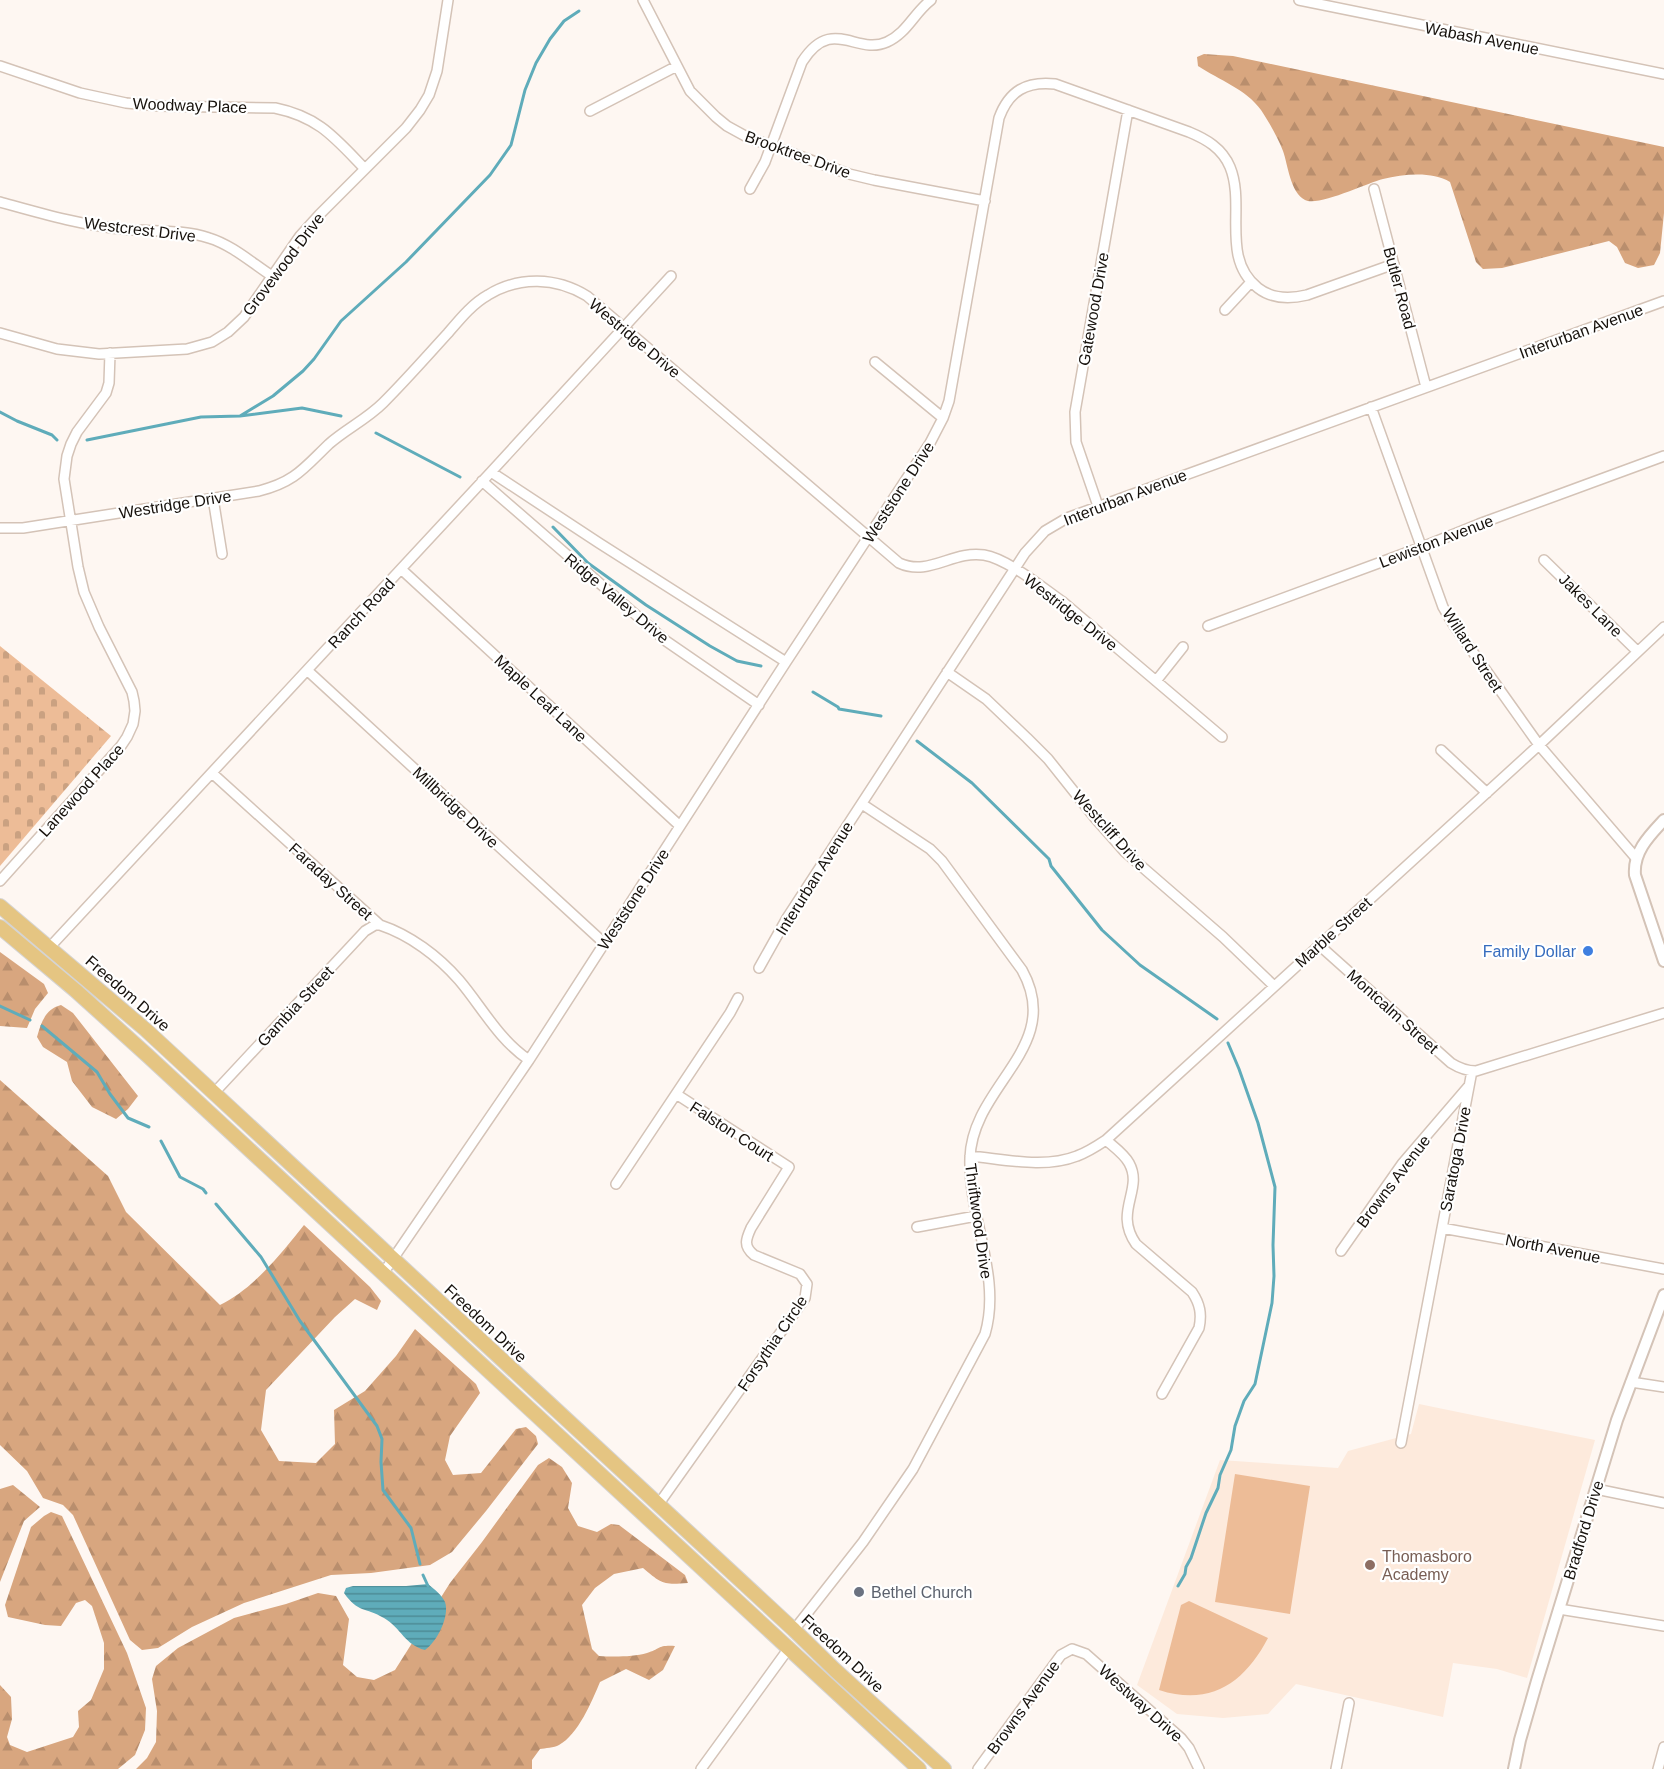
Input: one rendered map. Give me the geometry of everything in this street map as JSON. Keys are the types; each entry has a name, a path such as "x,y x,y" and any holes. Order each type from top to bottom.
{"main road":[{"name":"Freedom Drive","path":"0,906 146,1030 944,1769"},
{"name":"Freedom Drive","path":"0,927 75,990 384,1272 919,1769"},
{"path":"660,1529 670,1530 684,1541 774,1623 794,1630"},
{"path":"789,1648 807,1651 899,1734 908,1736"}],"street":[{"name":"Grovewood Drive","path":"0,333 57,349 110,353 187,349 212,342 228,332 244,317 300,236 420,110 429,95 437,71 448,0"},
{"name":"Brooktree Drive","path":"643,0 690,91 716,117 747,136 857,176 984,201"},
{"path":"750,189 759,176 802,62 811,50 822,42 837,38 870,45 883,44 902,33 931,0"},
{"name":"Wabash Avenue","path":"1299,0 1664,74"},
{"name":"Woodway Place","path":"0,66 80,93 126,103 159,106 274,108 293,112 321,126 365,169"},
{"path":"590,111 677,66"},
{"name":"Weststone Drive","path":"384,1272 529,1060 930,443 943,418 952,389 999,118 1003,107 1015,92 1038,83 1055,84 1204,139 1215,146 1227,161 1234,179 1236,250 1244,273 1251,282"},
{"name":"Gatewood Drive","path":"1098,506 1076,442 1075,412 1128,110"},
{"name":"Butler Road","path":"1374,189 1426,387"},
{"name":"Westcrest Drive","path":"0,202 89,224 120,229 193,234 210,238 225,245 272,276"},
{"path":"1225,310 1251,282 1272,295 1295,298 1394,264"},
{"name":"Ranch Road","path":"49,948 492,472 670,276"},
{"name":"Westridge Drive","path":"0,528 22,528 213,498 269,488 292,478 341,434 382,404 477,303 515,283 552,282 587,296 899,563 922,568 973,555 984,555 997,559 1063,602 1221,737"},
{"name":"Interurban Avenue","path":"759,968 787,918 947,672 1025,553 1045,531 1067,518 1098,506 1664,301"},
{"name":"Lanewood Place","path":"0,881 121,746 128,737 133,724 135,711 132,692 84,592 64,479 67,456 77,432 106,393 109,383 110,353"},
{"path":"875,362 943,418"},
{"name":"Willard Street","path":"1371,407 1443,607 1539,745 1636,858"},
{"name":"Lewiston Avenue","path":"1208,626 1664,456"},
{"name":"Ridge Valley Drive","path":"492,472 786,662"},
{"name":"Ridge Valley Drive","path":"482,482 666,640 759,705"},
{"path":"213,498 222,554"},
{"name":"Jakes Lane","path":"1544,560 1637,651"},
{"name":"Maple Leaf Lane","path":"401,569 680,826"},
{"name":"Marble Street","path":"970,1156 1038,1162 1061,1161 1084,1153 1106,1140 1539,745 1664,627"},
{"path":"1156,681 1183,647"},
{"name":"Millbridge Drive","path":"308,670 604,943"},
{"name":"Westcliff Drive","path":"947,672 986,699 1027,738 1048,759 1125,852 1223,937 1274,986"},
{"path":"1441,750 1487,792"},
{"name":"Faraday Street","path":"212,772 380,925 410,938 458,978 506,1041 529,1060"},
{"name":"Thriftwood Drive","path":"794,1630 863,1542 913,1469 985,1334 991,1305 970,1180 972,1141 986,1106 1021,1053 1032,1026 1034,1001 1028,980 942,861 930,849 862,804"},
{"path":"1664,820 1643,844 1634,866 1635,875 1660,936 1664,961"},
{"name":"Gambia Street","path":"214,1093 365,931 380,925"},
{"name":"Montcalm Street","path":"1318,945 1451,1063 1472,1071"},
{"path":"616,1184 738,998"},
{"path":"1472,1071 1664,1013"},
{"name":"Saratoga Drive","path":"1401,1443 1472,1071"},
{"name":"Browns Avenue","path":"1341,1251 1402,1164 1469,1085"},
{"name":"Falston Court","path":"676,1094 789,1167"},
{"path":"1106,1140 1126,1158 1133,1174 1126,1216 1130,1235 1136,1244 1192,1292 1201,1309 1199,1328 1162,1394"},
{"name":"Forsythia Circle","path":"658,1506 805,1298 807,1284 800,1274 754,1255 746,1245 751,1228 789,1167"},
{"path":"917,1227 976,1216"},
{"name":"North Avenue","path":"1442,1228 1664,1269"},
{"name":"Bradford Drive","path":"1514,1769 1537,1681 1617,1420 1664,1295"},
{"path":"1631,1382 1664,1387"},
{"path":"1596,1489 1664,1503"},
{"path":"1559,1609 1664,1626"},
{"path":"700,1769 789,1648"},
{"name":"Browns Avenue","path":"978,1769 1061,1655 1072,1649"},
{"name":"Westway Drive","path":"1072,1649 1086,1654 1181,1738 1189,1748 1199,1769"},
{"path":"1336,1769 1349,1703"},
{"path":"1659,1769 1664,1747"}],"shaded area":[{"name":"Thomasboro Academy","path":"1419,1404 1595,1440 1527,1678 1497,1669 1453,1663 1443,1717 1296,1684 1268,1714 1223,1718 1177,1714 1137,1685 1220,1460 1338,1468 1348,1451 1411,1434"}],"green space":[{"path":"1204,54 1233,56 1664,147 1664,213 1660,253 1654,265 1638,268 1625,263 1617,247 1609,241 1502,268 1483,269 1476,262 1450,182 1435,176 1391,177 1320,200 1305,200 1293,185 1281,146 1261,110 1248,96 1198,66 1197,57"},
{"path":"0,646 111,736 0,866"},
{"path":"0,952 44,984 48,993 35,1009 27,1028 0,1026"},
{"path":"61,1005 73,1013 138,1096 116,1119 92,1107 72,1081 67,1062 43,1047 37,1037 47,1013"},
{"path":"0,1080 108,1176 126,1212 220,1305 255,1280 304,1225 370,1287 381,1301 377,1310 355,1299 266,1390 261,1430 279,1461 316,1463 335,1444 334,1410 365,1391 396,1356 415,1329 476,1384 480,1393 450,1436 445,1460 453,1475 481,1473 516,1429 526,1427 536,1436 538,1444 452,1552 430,1565 371,1573 331,1575 244,1603 192,1627 158,1648 142,1650 130,1640 73,1515 63,1505 43,1498 27,1471 0,1445"},
{"path":"549,1458 562,1467 572,1483 568,1508 578,1526 597,1532 611,1524 619,1525 685,1575 688,1583 663,1582 643,1568 614,1574 595,1588 582,1605 592,1649 599,1656 636,1655 662,1647 675,1646 663,1670 649,1680 626,1669 600,1682 584,1717 572,1734 557,1746 540,1749 532,1760 532,1769 136,1769 147,1758 156,1742 157,1711 152,1679 156,1666 178,1648 234,1618 318,1593 336,1596 349,1619 343,1665 357,1677 374,1680 395,1670 450,1583 538,1465"},
{"path":"1235,1474 1310,1486 1290,1614 1215,1602"},
{"path":"13,1485 40,1507 24,1521 0,1582 0,1489"},
{"path":"51,1512 62,1516 127,1653 146,1708 145,1730 135,1755 118,1769 0,1769 0,1685 11,1697 12,1719 7,1737 10,1745 27,1752 73,1737 79,1727 78,1711 91,1700 104,1669 104,1643 92,1606 85,1600 76,1603 61,1626 8,1617 5,1605 31,1527"},
{"path":"1189,1601 1268,1638 1249,1667 1224,1687 1210,1693 1178,1694 1159,1690 1181,1605"}],"water":[{"path":"428,1584 445,1602 446,1614 434,1641 425,1650 418,1648 384,1618 353,1604 344,1593 346,1588 353,1586"}],"waterway":[{"path":"240,416 273,396 303,371 341,321 406,262 490,175 511,145 525,90 536,63 564,21 579,11"},
{"path":"87,440 201,417 240,416 302,408 341,416"},
{"path":"0,412 52,435 57,440"},
{"path":"376,433 460,477"},
{"path":"553,527 588,563 646,605 737,661 761,666"},
{"path":"813,692 839,709 881,716"},
{"path":"917,741 972,783 1049,859 1051,866 1102,930 1140,965 1217,1019"},
{"path":"0,1006 30,1020"},
{"path":"42,1026 97,1072 128,1118 149,1127"},
{"path":"1178,1586 1185,1574 1206,1513 1218,1488 1220,1475 1231,1450 1235,1426 1244,1401 1255,1384 1272,1303 1275,1187 1258,1123 1228,1043"},
{"path":"161,1141 180,1177 203,1189 206,1193"},
{"path":"216,1204 261,1257 300,1321 377,1426 382,1439 383,1490 411,1528 420,1564"},
{"path":"423,1575 428,1586"}],"place":[{"name":"Family Dollar","path":"1588,951"},
{"name":"Thomasboro Academy","path":"1370,1565"},
{"name":"Bethel Church","path":"859,1592"}]}
